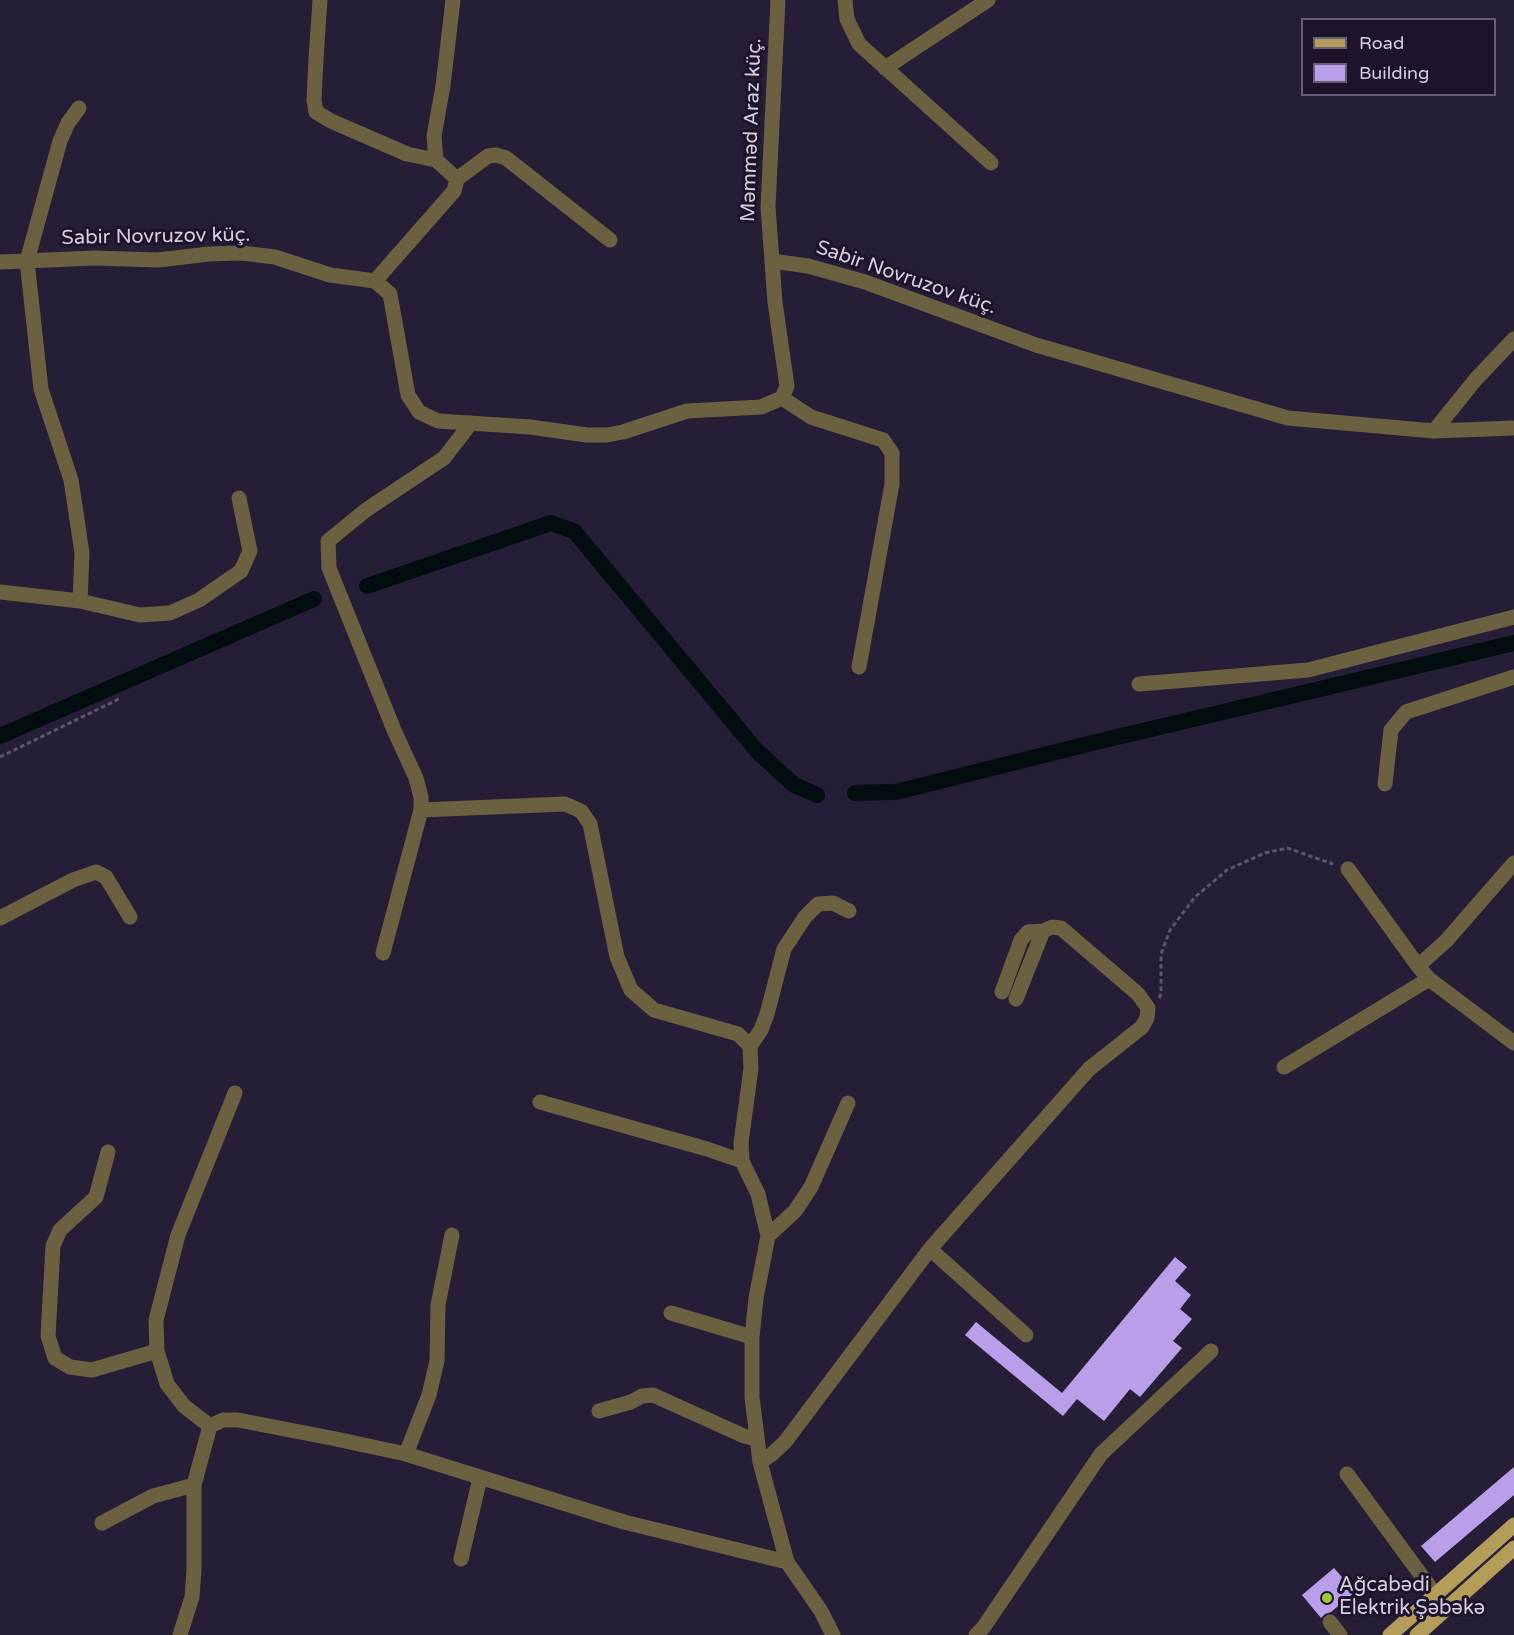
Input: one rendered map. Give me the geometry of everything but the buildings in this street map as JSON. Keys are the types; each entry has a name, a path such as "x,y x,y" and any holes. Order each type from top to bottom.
{"main road":[{"path":"1390,1635 1514,1525"},
{"path":"1417,1635 1514,1548"},
{"path":"1435,1594 1447,1608"}],"street":[{"path":"320,0 314,100 316,112 331,121 407,154 436,160 457,179"},
{"path":"436,160 434,136 443,86 453,0"},
{"name":"Məmməd Araz küç.","path":"772,261 768,207 778,0"},
{"path":"845,0 847,20 859,44 992,163"},
{"path":"885,68 988,0"},
{"path":"79,108 60,141 27,261 41,390 71,480 82,553 80,601"},
{"path":"610,240 506,158 496,155 488,156 457,179 454,191 375,281 390,294 408,395 419,412 438,421 607,435 687,411 761,407 782,398 787,386 775,302 772,261"},
{"name":"Sabir Novruzov küç.","path":"0,262 94,258 158,260 241,253 275,257 330,275 375,281"},
{"name":"Sabir Novruzov küç.","path":"772,261 807,266 865,282 1036,345 1288,418 1434,431 1514,428"},
{"path":"1434,431 1476,379 1514,339"},
{"path":"782,398 811,417 883,440 892,453 892,484 859,667"},
{"path":"383,953 421,810 421,797 416,778 394,730 330,568 328,541 366,510 444,458 471,423"},
{"path":"0,592 80,601 140,615 170,613 200,600 241,571 250,551 238,498"},
{"path":"1139,684 1308,670 1514,617"},
{"path":"1385,784 1391,730 1406,712 1514,677"},
{"path":"421,810 565,804 581,811 590,824 617,957 631,990 654,1010 738,1034 750,1046"},
{"path":"1419,966 1446,941 1514,863"},
{"path":"1348,869 1429,979 1514,1043"},
{"path":"0,918 73,880 96,872 106,877 130,917"},
{"path":"832,1635 821,1611 787,1562 760,1462 752,1397 752,1337 756,1298 768,1236 758,1194 742,1161 741,1143 751,1068 750,1046 761,1030 767,1014 784,949 804,916 818,904 833,903 849,911"},
{"path":"760,1462 785,1442 930,1249 1089,1069 1142,1027 1147,1018 1148,1008 1138,994 1061,928 1052,927 1043,931 1009,995"},
{"path":"1284,1067 1429,979"},
{"path":"210,1426 184,1406 167,1384 157,1351 156,1320 178,1235 235,1093"},
{"path":"540,1102 742,1161"},
{"path":"768,1236 795,1211 811,1187 848,1103"},
{"path":"108,1152 96,1197 60,1230 53,1246 48,1336 55,1358 70,1367 81,1369 92,1370 157,1351"},
{"path":"406,1454 429,1395 437,1361 438,1305 452,1235"},
{"path":"930,1249 1026,1335"},
{"path":"671,1312 752,1337"},
{"path":"982,1633 1101,1454 1211,1351"},
{"path":"599,1411 642,1396 653,1395 744,1436 757,1439"},
{"path":"210,1426 223,1420 238,1420 406,1454 624,1522 787,1562"},
{"path":"180,1635 192,1597 194,1485 210,1426"},
{"path":"1347,1474 1435,1594"},
{"path":"461,1559 480,1478"},
{"path":"102,1523 153,1496 194,1485"},
{"path":"1330,1623 1340,1635"}],"path":[{"path":"0,757 121,698"},
{"path":"1148,1008 1161,994 1161,954 1170,930 1195,897 1227,870 1265,853 1287,848 1348,869"}],"waterway":[{"path":"367,586 551,523 574,531 757,751 794,785 817,795"},
{"path":"0,736 314,599"},
{"path":"855,793 896,792 1514,643"}],"place":[{"name":"Ağcabədi Elektrik Şəbəkə","path":"1327,1598"}]}
